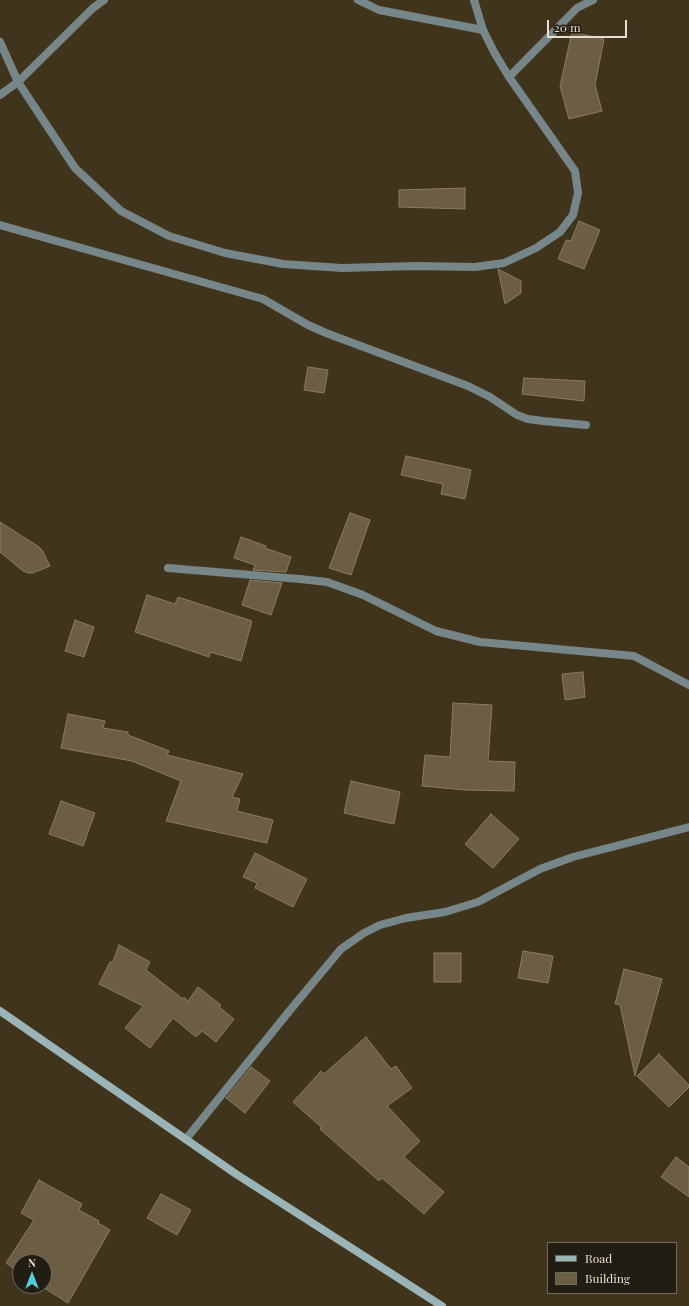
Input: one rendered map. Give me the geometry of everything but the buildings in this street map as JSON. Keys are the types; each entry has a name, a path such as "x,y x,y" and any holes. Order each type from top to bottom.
{"street":[{"path":"0,95 18,82 93,8 104,0"},
{"path":"358,0 378,10 483,30"},
{"path":"0,42 18,82 74,168 121,211 168,236 225,253 283,264 342,268 475,266 504,263 536,248 560,232 573,215 578,193 575,171 494,52 483,30 474,0"},
{"path":"509,76 577,8 593,0"},
{"path":"0,225 263,299 308,325 326,333 468,386 490,397 517,415 543,421 586,425"},
{"path":"168,568 300,578 327,582 363,595 436,631 480,642 634,656 689,685"},
{"path":"186,1139 341,949 364,933 380,925 406,918 445,912 478,902 540,869 574,857 689,826"},
{"path":"0,1011 236,1174 442,1306"}]}
